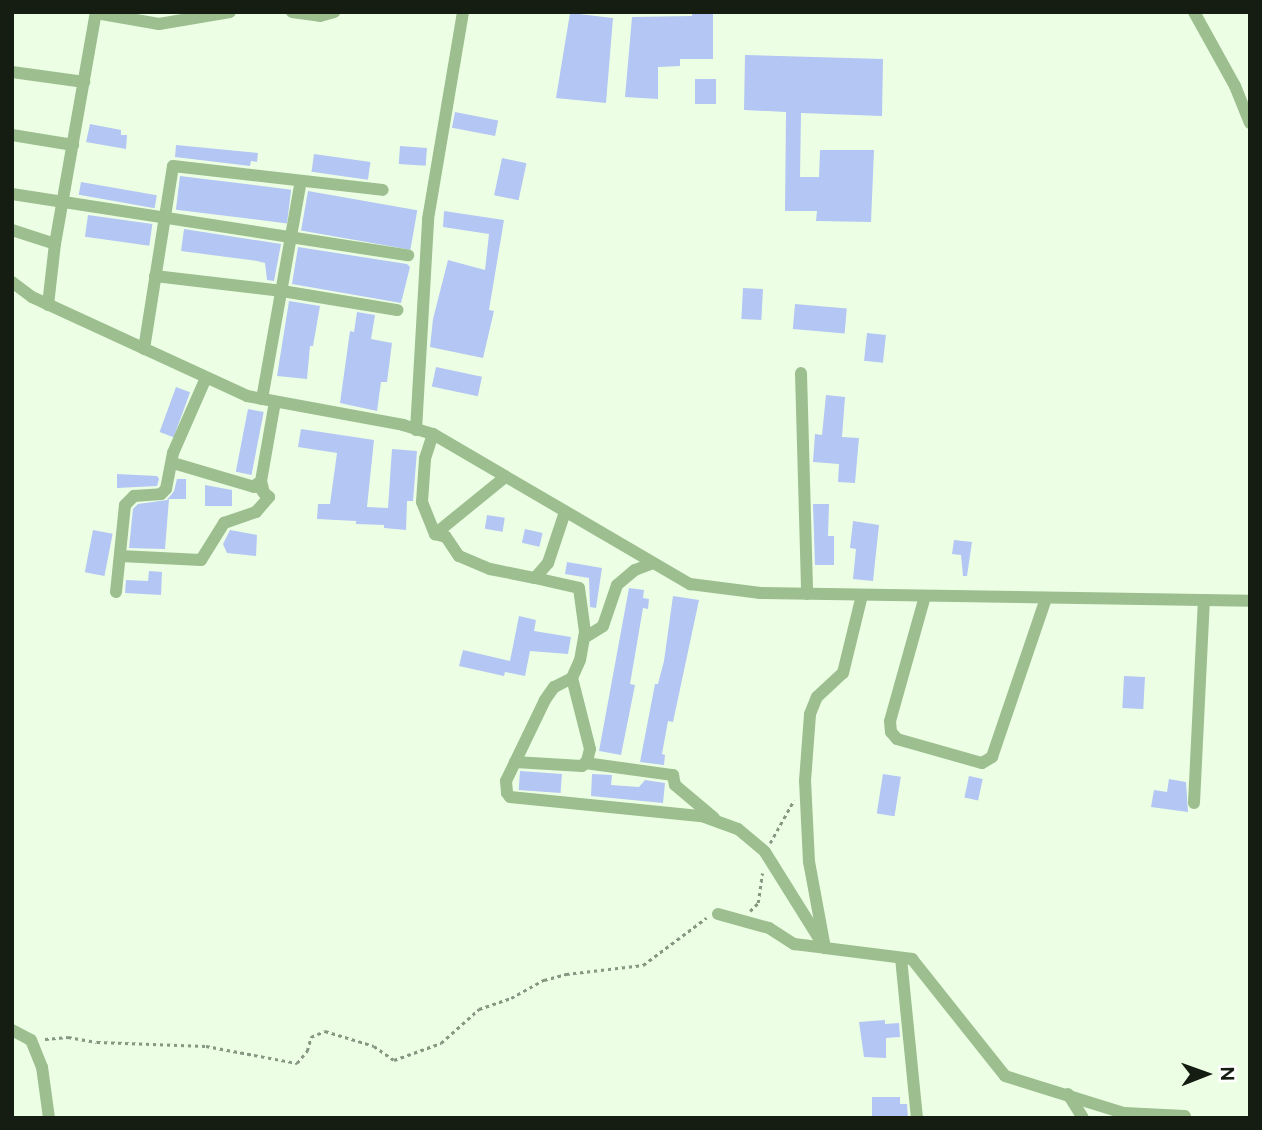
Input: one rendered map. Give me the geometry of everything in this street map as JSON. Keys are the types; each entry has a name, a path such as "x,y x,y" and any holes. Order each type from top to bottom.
{"street":[{"path":"48,305 55,244 96,13 159,24 230,12"},
{"path":"292,12 320,16 334,12"},
{"path":"416,430 428,219 463,12"},
{"path":"1194,12 1235,86 1250,123"},
{"path":"12,72 84,82"},
{"path":"12,135 73,145"},
{"path":"144,349 173,166 177,164 383,190"},
{"path":"262,399 301,181"},
{"path":"12,194 408,255"},
{"path":"12,230 55,244"},
{"path":"155,276 282,291 397,310"},
{"path":"12,282 48,305 247,396 403,425 433,434 504,478 690,584 760,593 1250,601"},
{"path":"801,373 807,594"},
{"path":"116,592 127,502 134,496 161,494 166,489 173,453 206,378"},
{"path":"264,493 261,481 275,402"},
{"path":"433,434 425,459 422,502 435,534"},
{"path":"120,556 201,560 224,523 256,512 269,497 257,484 254,487 173,463"},
{"path":"435,534 504,478"},
{"path":"535,578 548,563 565,512"},
{"path":"435,534 446,537 458,556 490,569 579,588 584,638 572,678 590,749 585,763"},
{"path":"584,638 603,626 617,585 635,570 653,563"},
{"path":"825,948 809,862 805,781 810,715 817,697 844,673 862,595"},
{"path":"925,596 890,721 891,732 897,739 982,764 992,757 1046,598"},
{"path":"1194,803 1204,600"},
{"path":"572,678 554,687 515,762 506,788 507,793 515,799 702,816 748,835 765,852 825,948"},
{"path":"515,762 585,763 673,775 675,785 717,820"},
{"path":"718,914 769,928 794,944 912,959 955,1009 999,1072 1012,1079 1124,1113 1185,1116"},
{"path":"901,958 917,1118"},
{"path":"12,1030 31,1040 42,1067 49,1118"},
{"path":"1068,1094 1083,1118"}],"path":[{"path":"740,912 757,906 765,852 805,781"},
{"path":"31,1040 68,1037 97,1042 206,1046 297,1063 306,1051 311,1037 325,1031 374,1046 394,1060 440,1043 458,1024 479,1009 511,998 544,980 566,974 643,965 707,917 718,914"}],"building":[{"path":"570,13 613,18 606,103 556,98"},
{"path":"692,13 713,13 713,59 680,59 680,66 658,67 658,99 625,97 632,17 692,16"},
{"path":"745,55 883,59 882,116 801,113 800,177 819,177 820,150 874,150 871,222 816,221 817,211 785,211 786,112 744,110"},
{"path":"695,79 716,79 716,104 695,104"},
{"path":"455,112 498,120 495,136 452,128"},
{"path":"90,124 121,130 121,135 127,135 126,149 86,142"},
{"path":"176,145 258,153 257,162 251,161 250,166 175,157"},
{"path":"400,146 427,148 426,166 399,164"},
{"path":"314,154 370,162 368,180 311,172"},
{"path":"502,158 526,163 519,200 494,195"},
{"path":"180,176 291,190 287,223 176,210"},
{"path":"81,182 157,195 155,208 79,195"},
{"path":"308,191 417,210 410,250 301,230"},
{"path":"444,211 504,220 489,310 494,311 483,358 430,347 433,319 448,260 485,270 489,234 443,227"},
{"path":"88,215 152,224 149,246 85,237"},
{"path":"184,229 281,244 274,281 267,280 265,263 181,251"},
{"path":"298,247 407,264 410,267 401,303 292,284"},
{"path":"743,288 763,289 761,320 741,319"},
{"path":"289,301 320,306 313,346 310,346 307,379 277,376"},
{"path":"795,304 847,309 845,333 793,329"},
{"path":"357,312 375,315 371,339 392,343 387,382 381,382 377,411 340,403 350,331 354,332"},
{"path":"867,333 886,335 883,363 864,361"},
{"path":"436,367 482,377 478,396 432,387"},
{"path":"176,387 190,392 174,437 160,432"},
{"path":"826,395 845,397 842,437 859,438 855,483 838,482 839,464 813,462 815,434 822,435"},
{"path":"248,409 264,412 251,475 236,472"},
{"path":"301,429 374,440 367,507 388,508 392,449 417,451 413,501 407,501 406,530 384,528 384,525 356,524 356,521 317,519 318,504 330,504 337,453 298,447"},
{"path":"117,474 157,476 159,479 157,486 117,488"},
{"path":"177,479 186,479 186,499 169,499 165,549 129,548 133,509 138,504 167,500 174,491"},
{"path":"205,485 232,490 232,506 205,506"},
{"path":"813,504 829,504 828,536 834,536 834,565 815,565"},
{"path":"487,515 505,518 503,532 485,529"},
{"path":"853,521 879,525 873,581 853,579 856,549 850,548"},
{"path":"525,529 543,533 539,547 522,543"},
{"path":"93,530 113,534 104,576 85,572"},
{"path":"230,530 257,535 256,556 227,553 223,544"},
{"path":"954,540 972,542 967,576 963,576 961,555 952,554"},
{"path":"567,562 602,568 596,608 590,607 589,578 565,574"},
{"path":"149,571 162,572 161,595 125,593 126,580 148,581"},
{"path":"629,588 644,590 643,598 649,599 648,609 643,608 630,684 635,685 621,755 599,751"},
{"path":"673,596 699,600 673,722 668,721 662,754 665,755 664,765 640,762 655,684 658,684 664,661"},
{"path":"519,616 536,620 534,631 571,637 568,654 530,651 525,676 505,672 504,676 459,666 463,650 510,661"},
{"path":"1124,676 1145,677 1143,709 1122,708"},
{"path":"520,771 562,774 561,793 519,790"},
{"path":"592,774 612,775 611,785 639,787 645,780 665,783 663,803 591,796"},
{"path":"883,774 901,777 895,816 877,814"},
{"path":"969,776 983,779 978,800 964,798"},
{"path":"1169,779 1186,782 1188,812 1151,807 1154,790 1167,792"},
{"path":"885,1020 885,1024 899,1023 900,1037 886,1038 886,1058 864,1057 859,1022"},
{"path":"872,1097 900,1097 900,1104 907,1104 908,1118 872,1118"}]}
